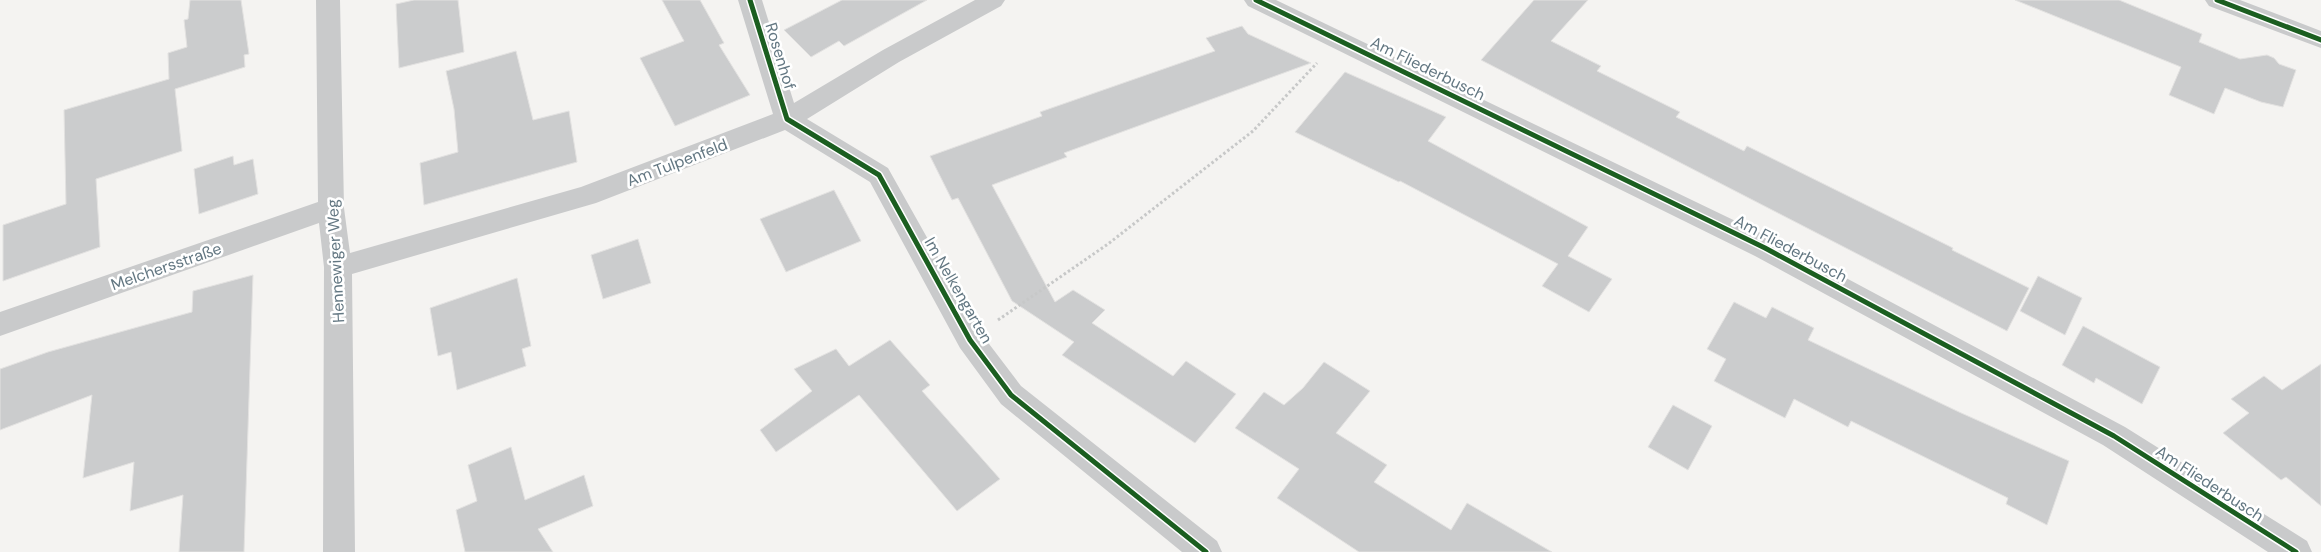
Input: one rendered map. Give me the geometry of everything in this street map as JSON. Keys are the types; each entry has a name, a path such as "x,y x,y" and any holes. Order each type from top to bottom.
{"street":[{"name":"Hennewiger Weg","path":"328,0 331,208 338,267 339,552"},
{"name":"Rosenhof","path":"750,0 787,119"},
{"name":"Am Tulpenfeld","path":"338,267 587,196 787,119 891,56 993,0"},
{"name":"Am Fliederbusch","path":"1256,0 1340,39 1782,257 2114,436 2296,552"},
{"path":"2217,0 2321,40"},
{"name":"Im Nelkengarten","path":"787,119 879,175 970,340 1011,395 1206,552"},
{"name":"Melchersstraße","path":"0,324 331,208"}],"path":[{"path":"970,340 1108,244 1253,131 1340,39"}],"building":[{"path":"190,0 241,0 249,54 244,55 245,67 175,89 182,151 96,179 100,247 3,281 3,225 66,204 64,110 169,79 168,53 187,47 184,20 188,19"},
{"path":"414,0 458,0 464,52 399,68 396,4"},
{"path":"662,0 700,0 724,43 719,45 750,95 675,126 640,58 684,41"},
{"path":"842,0 927,0 844,46 839,41 811,57 784,30"},
{"path":"1534,0 1588,0 1551,41 1601,66 1597,71 1680,112 1676,117 1744,151 1747,146 1953,248 1952,250 2029,288 2007,331 1481,60"},
{"path":"2015,0 2119,0 2202,34 2199,42 2240,59 2267,55 2274,58 2279,64 2296,70 2283,107 2261,102 2225,88 2214,114 2169,95 2181,67"},
{"path":"1242,26 1248,34 1311,63 1064,153 1067,157 992,185 1055,302 1073,290 1105,310 1092,323 1173,376 1186,361 1236,394 1195,443 1062,355 1074,342 1012,301 958,198 952,200 930,156 1042,116 1040,112 1215,51 1206,38"},
{"path":"516,51 533,120 569,111 577,162 424,205 420,163 458,152 454,109 446,71"},
{"path":"1345,72 1446,117 1428,141 1588,227 1568,256 1612,279 1589,312 1542,286 1558,264 1400,181 1295,132"},
{"path":"233,156 234,165 253,159 258,194 199,214 194,169"},
{"path":"834,190 861,241 786,272 760,219"},
{"path":"638,239 651,283 603,299 591,255"},
{"path":"253,275 244,552 179,552 183,495 130,511 134,462 83,478 92,395 0,430 0,369 48,352 192,312 193,291"},
{"path":"2038,276 2082,298 2065,335 2020,311"},
{"path":"517,278 531,346 522,349 526,366 457,390 451,352 438,356 430,308"},
{"path":"1734,302 1766,318 1772,307 1814,328 1808,340 1959,412 2069,461 2047,525 2006,504 2008,498 1851,421 1848,427 1794,399 1785,418 1714,381 1726,359 1707,349"},
{"path":"2083,326 2160,367 2142,404 2096,378 2094,383 2062,365"},
{"path":"890,340 930,385 922,391 1000,479 957,511 859,395 776,452 760,430 812,391 794,369 836,349 849,366"},
{"path":"1324,362 1370,391 1336,433 1387,465 1374,482 1451,530 1467,503 1552,552 1359,552 1277,498 1299,469 1235,428 1264,392 1284,405 1303,388"},
{"path":"2321,364 2321,506 2286,477 2281,480 2223,433 2249,413 2231,399 2264,376 2282,390"},
{"path":"1673,405 1712,426 1688,470 1648,447"},
{"path":"511,447 525,500 584,475 593,506 538,529 553,552 465,552 456,510 477,501 468,465"}],"cycle path":[{"path":"750,0 787,119 879,175 970,340 1011,395 1206,552"},
{"path":"1256,0 1765,248 2114,436 2296,552"},
{"path":"2217,0 2321,40"}]}
